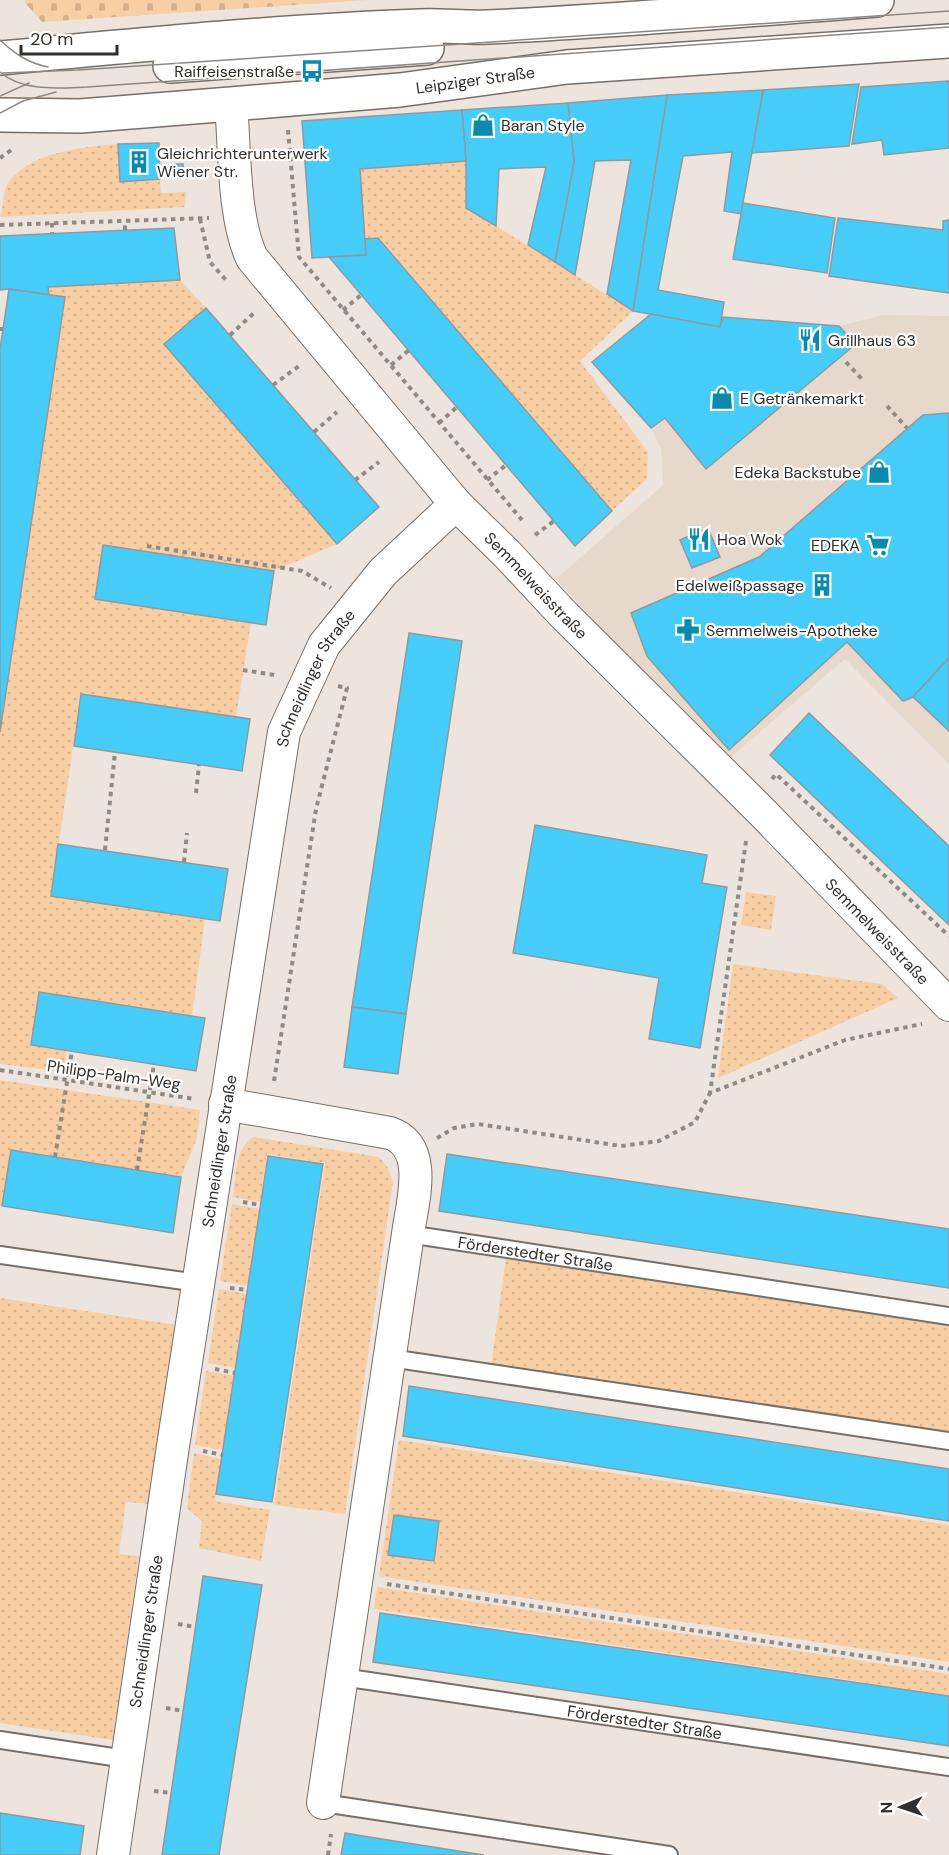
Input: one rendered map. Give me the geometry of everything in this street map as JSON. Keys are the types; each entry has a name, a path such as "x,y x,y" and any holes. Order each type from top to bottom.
{"main road":[{"path":"0,58 117,47 372,29 484,27 877,0"},
{"path":"0,77 429,48 464,38 484,27"},
{"name":"Leipziger Straße","path":"0,115 80,116 400,90 567,67 949,41"}],"street":[{"name":"Semmelweisstraße","path":"231,104 240,217 245,243 252,258 456,504 752,802 940,1012"},
{"name":"Schneidlinger Straße","path":"113,1855 225,1104 284,732 324,645 383,572 456,504"},
{"path":"225,1104 390,1133 403,1139 412,1153 415,1174 390,1358 323,1803"}],"lane":[{"name":"Förderstedter Straße","path":"408,1234 949,1316"},
{"path":"0,1255 198,1283"},
{"path":"390,1358 949,1441"},
{"name":"Förderstedter Straße","path":"342,1677 949,1767"},
{"path":"0,1740 126,1759"},
{"path":"323,1803 669,1855"}],"path":[{"path":"285,100 299,257"},
{"path":"0,225 240,217"},
{"path":"125,221 125,230"},
{"path":"52,223 52,234"},
{"path":"289,251 299,257 542,544"},
{"path":"343,310 361,295"},
{"path":"230,335 254,314"},
{"path":"391,365 408,350"},
{"path":"846,362 862,379"},
{"path":"273,385 299,366"},
{"path":"887,406 907,428"},
{"path":"439,423 457,407"},
{"path":"314,432 337,412"},
{"path":"356,480 379,462"},
{"path":"487,480 506,465"},
{"path":"535,536 554,521"},
{"path":"149,548 230,562 302,571 356,604"},
{"path":"243,670 347,688 316,809 270,1112"},
{"path":"105,850 115,752"},
{"path":"196,793 200,765"},
{"path":"412,1153 454,1128 478,1124 621,1146 659,1141 695,1122 710,1093 752,802 776,774 949,936"},
{"path":"184,862 188,833"},
{"path":"710,1093 845,1040 921,1024 940,1012"},
{"path":"55,1157 72,1051"},
{"path":"137,1170 154,1064"},
{"name":"Philipp-Palm-Weg","path":"0,1070 225,1104"},
{"path":"357,1580 949,1669"}],"shaded area":[{"path":"882,315 949,316 949,764 845,659 724,763 556,579 663,485 661,448 651,428 592,362 720,327 723,317 839,326"}],"green space":[{"path":"25,0 367,0 42,22 25,3"},
{"path":"118,144 120,181 160,179 161,193 186,192 185,207 1,217 7,185 28,165 57,153"},
{"path":"466,161 467,208 633,311 580,361 648,452 647,479 612,511 379,238 365,239 360,169"},
{"path":"180,280 206,308 164,344 337,544 274,571 103,545 95,599 251,623 236,717 81,694 51,896 205,919 192,1016 39,992 31,1044 66,1050 64,1072 0,1064 0,732 65,298 49,295 48,287"},
{"path":"746,892 776,896 771,930 741,925"},
{"path":"733,964 882,984 898,998 718,1078"},
{"path":"0,1080 200,1110 197,1138 181,1177 11,1150 2,1206 0,1206"},
{"path":"254,1137 379,1157 388,1168 393,1182 345,1514 274,1505 325,1163 267,1154 260,1202 233,1197 239,1156 247,1142"},
{"path":"232,1204 260,1209 248,1286 220,1281"},
{"path":"506,1258 949,1325 949,1434 491,1366"},
{"path":"219,1289 247,1294 235,1368 208,1363"},
{"path":"0,1298 177,1325 148,1504 126,1502 119,1554 139,1556 113,1740 0,1723"},
{"path":"206,1371 235,1376 223,1450 195,1445"},
{"path":"399,1440 949,1525 949,1662 379,1576"},
{"path":"194,1453 221,1459 215,1501 270,1510 261,1561 199,1548 202,1521 187,1508"},
{"path":"377,1587 949,1674 949,1695 374,1609"}],"building":[{"path":"949,81 949,148 884,155 882,140 852,144 861,87"},
{"path":"859,84 849,146 751,153 763,90"},
{"path":"763,90 741,214 724,211 732,152 683,156 658,290 724,302 720,327 633,311 667,95"},
{"path":"667,95 633,311 607,294 631,160 595,161 575,275 555,262 574,162 568,103"},
{"path":"568,103 574,162 555,262 528,245 546,167 499,169 496,226 466,208 466,161 462,110"},
{"path":"462,110 466,161 360,169 366,255 312,258 302,121"},
{"name":"Gleichrichterunterwerk Wiener Str.","path":"159,143 160,179 120,182 118,144"},
{"path":"176,164 183,164 184,177 177,178"},
{"path":"743,203 835,218 827,273 733,259"},
{"path":"838,218 943,230 943,221 949,220 949,293 829,276"},
{"path":"174,228 180,280 48,287 49,295 9,289 0,290 0,236"},
{"path":"378,238 612,511 575,546 329,257 366,255 365,239"},
{"path":"9,289 65,297 0,732 0,349"},
{"path":"206,308 379,507 337,544 164,344"},
{"path":"651,314 720,327 723,317 839,326 856,344 706,469 665,418 651,428 592,362"},
{"name":"Edelweißpassage","path":"949,413 949,658 913,697 903,701 847,642 729,750 647,656 631,613 759,557 923,415"},
{"path":"708,528 720,557 692,568 680,540"},
{"path":"103,545 274,571 266,625 95,599"},
{"path":"409,633 462,641 406,1014 352,1007"},
{"path":"949,658 949,731 913,697"},
{"path":"81,694 250,719 242,771 74,746"},
{"path":"809,713 949,846 949,925 770,755"},
{"path":"535,825 707,855 702,883 727,887 700,1048 649,1039 659,978 513,953"},
{"path":"58,844 228,869 220,921 51,896"},
{"path":"39,992 205,1018 196,1071 31,1045"},
{"path":"352,1007 406,1014 398,1074 344,1067"},
{"path":"11,1150 181,1177 173,1233 2,1206"},
{"path":"447,1154 949,1229 949,1288 439,1211"},
{"path":"268,1156 323,1164 272,1502 216,1494"},
{"path":"409,1386 949,1469 949,1521 403,1436"},
{"path":"394,1515 439,1521 434,1561 388,1555"},
{"path":"203,1576 262,1585 219,1855 162,1855"},
{"path":"380,1613 949,1696 949,1746 373,1662"},
{"path":"0,1813 84,1826 80,1855 0,1855"},
{"path":"345,1833 369,1837 484,1855 341,1855"}],"tram line":[{"path":"3,73 78,70 949,11"},
{"path":"0,72 19,83 30,86 87,87 949,27"},
{"path":"0,40 22,57 48,67"},
{"path":"0,96 29,83"},
{"path":"0,113 23,101 56,92"}],"place":[{"name":"Raiffeisenstraße","path":"312,71"},
{"name":"Baran Style","path":"483,125"},
{"name":"Gleichrichterunterwerk Wiener Str.","path":"139,162"},
{"name":"Grillhaus 63","path":"810,340"},
{"name":"E Getränkemarkt","path":"722,398"},
{"name":"Edeka Backstube","path":"879,472"},
{"name":"Hoa Wok","path":"699,539"},
{"name":"EDEKA","path":"878,545"},
{"name":"Edelweißpassage","path":"822,585"},
{"name":"Semmelweis-Apotheke","path":"688,630"}]}
